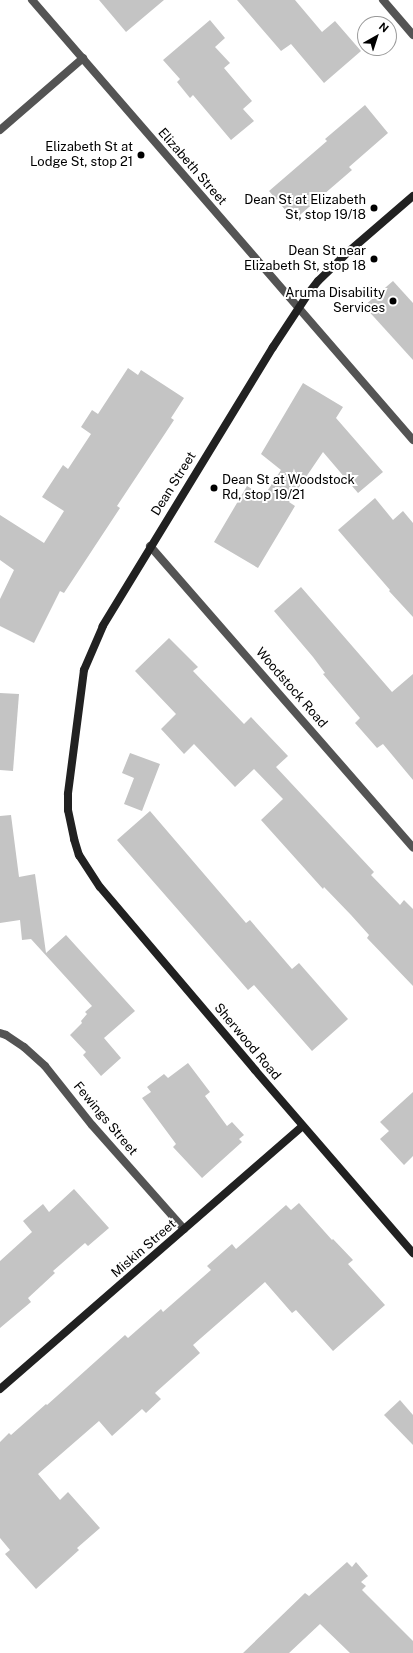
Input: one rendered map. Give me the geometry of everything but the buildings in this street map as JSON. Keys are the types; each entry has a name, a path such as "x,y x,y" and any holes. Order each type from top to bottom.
{"street":[{"name":"Elizabeth Street","path":"32,0 413,440"},
{"path":"383,0 413,35"},
{"path":"0,130 83,58"},
{"name":"Dean Street","path":"74,839 68,810 68,794 84,670 103,626 150,546 298,309 318,281 413,196"},
{"name":"Woodstock Road","path":"150,546 413,847"},
{"name":"Sherwood Road","path":"74,839 79,855 100,887 413,1253"},
{"name":"Fewings Street","path":"0,1034 6,1035 24,1047 45,1066 92,1125 184,1229"},
{"name":"Miskin Street","path":"0,1389 303,1126"}],"place":[{"name":"Elizabeth St at Lodge St, stop 21","path":"141,155"},
{"name":"Dean St at Elizabeth St, stop 19/18","path":"374,208"},
{"name":"Dean St near Elizabeth St, stop 18","path":"374,259"},
{"name":"Aruma Disability Services","path":"393,301"},
{"name":"Dean St at Woodstock Rd, stop 19/21","path":"214,488"}]}
